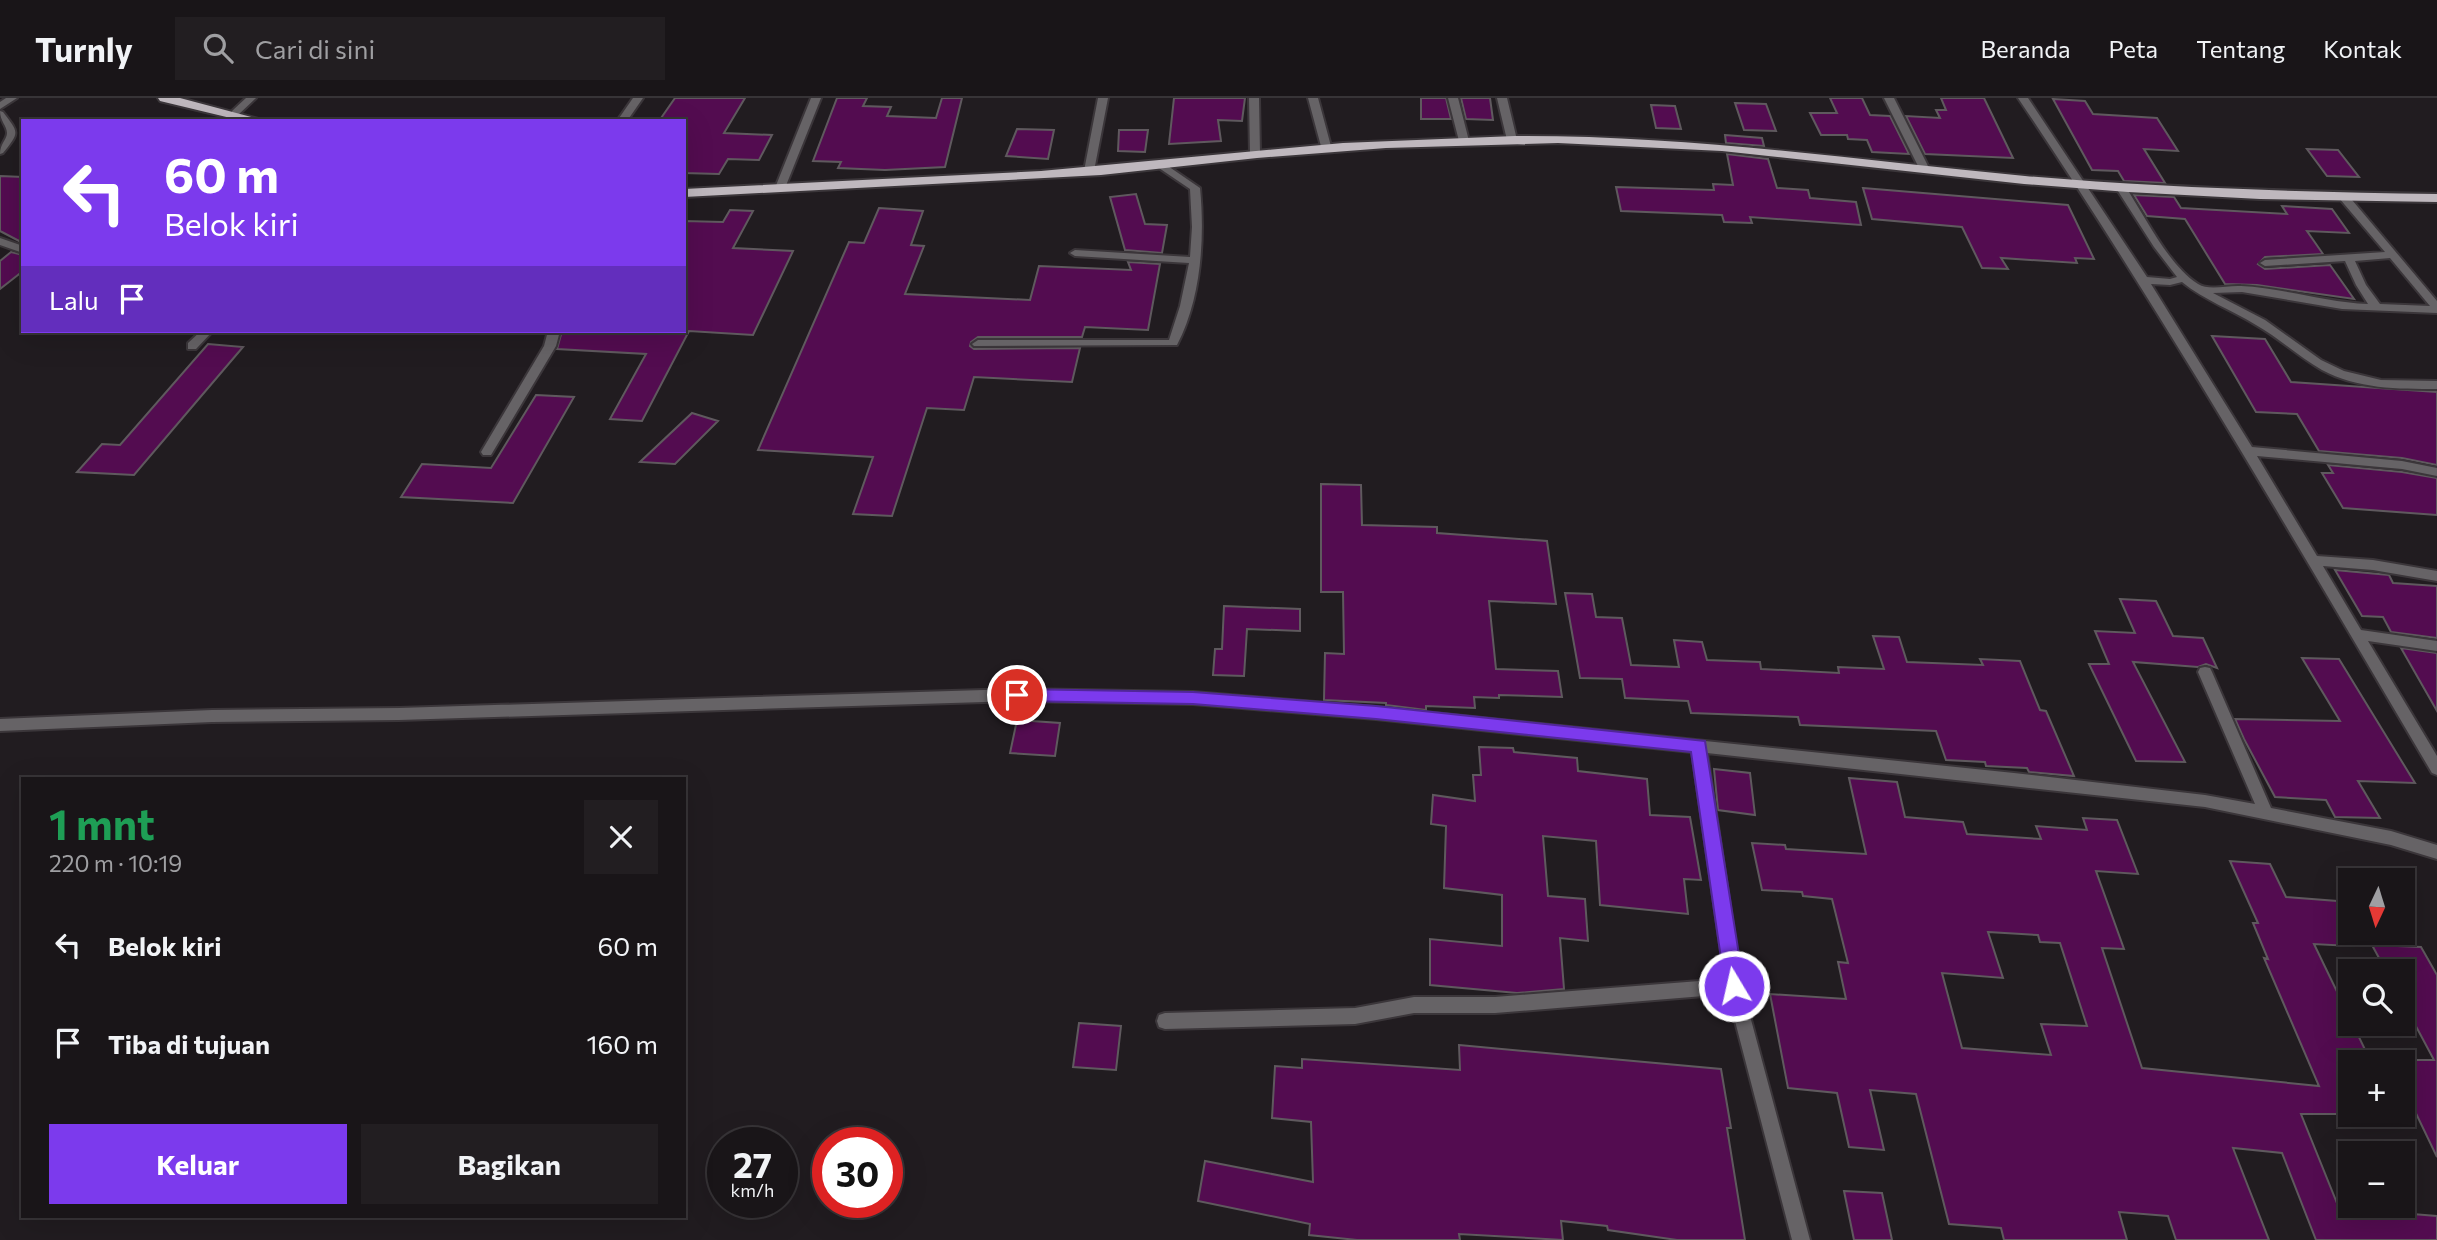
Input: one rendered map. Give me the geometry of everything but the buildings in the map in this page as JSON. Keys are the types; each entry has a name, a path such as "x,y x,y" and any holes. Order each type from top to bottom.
{"highway":[{"path":"164,98 254,119"},
{"path":"686,193 1089,171 1162,166 1255,154 1464,141 1608,140 1763,152 2121,188 2437,198"}],"street":[{"path":"0,106 12,98"},
{"path":"235,113 251,98"},
{"path":"623,119 638,98"},
{"path":"780,188 816,98"},
{"path":"1089,171 1103,98"},
{"path":"1254,98 1255,154"},
{"path":"1313,98 1327,150"},
{"path":"1453,98 1464,141"},
{"path":"1502,98 1512,140"},
{"path":"1889,98 1925,170"},
{"path":"2023,98 2084,185 2437,769"},
{"path":"0,114 12,130 12,136 0,151"},
{"path":"978,344 1173,343 1194,260 1198,210 1195,188 1162,166"},
{"path":"2121,188 2185,278 2268,327 2326,368 2365,381 2437,385"},
{"path":"2343,197 2437,309"},
{"path":"0,241 21,249"},
{"path":"1075,253 1194,260"},
{"path":"2265,263 2393,255"},
{"path":"2350,258 2361,285 2376,307"},
{"path":"2142,280 2170,282 2185,278"},
{"path":"2202,290 2264,291 2327,304 2437,309"},
{"path":"192,346 206,333"},
{"path":"487,452 550,346 553,333"},
{"path":"2247,451 2402,465 2437,472"},
{"path":"2312,559 2373,565 2437,576"},
{"path":"2356,634 2437,646"},
{"path":"2205,672 2266,813"},
{"path":"0,725 212,716 399,714 1017,695 1193,698 1376,713 2192,800 2391,838 2437,852"},
{"path":"1699,746 1734,986 1801,1240"},
{"path":"1165,1021 1355,1016 1414,1004 1495,1005 1734,986"}],"route":[{"path":"1017,695 1193,698 1376,713 1699,746 1734,986"}]}
